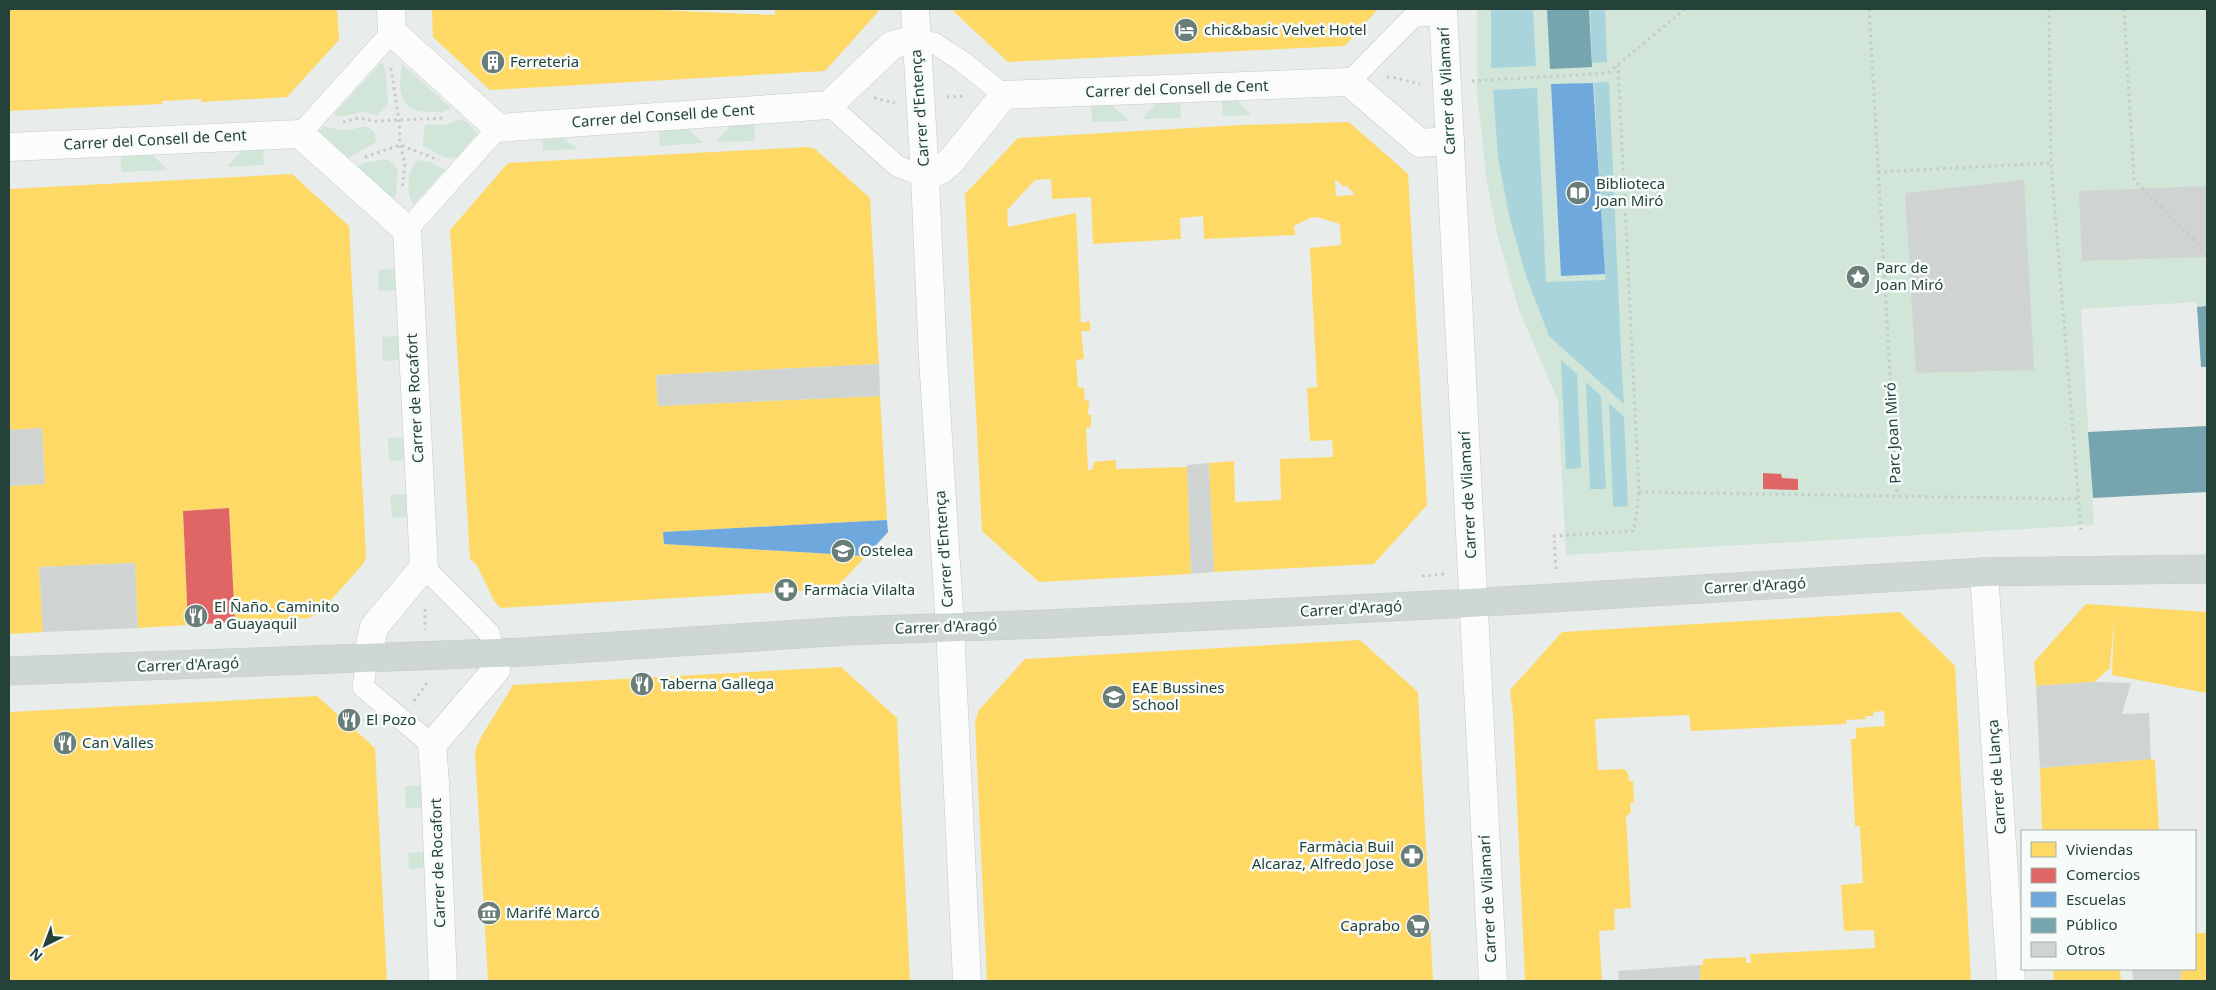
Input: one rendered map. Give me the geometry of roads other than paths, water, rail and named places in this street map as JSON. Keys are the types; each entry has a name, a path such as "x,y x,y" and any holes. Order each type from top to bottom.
{"main road":[{"name":"Carrer d'Aragó","path":"9,671 366,659 846,631 1473,602 1984,572 2207,569"}],"street":[{"name":"Carrer d'Entença","path":"915,9 904,42 925,177 933,369 950,627 967,981"},
{"path":"1443,12 1414,16 1349,82 1420,142 1450,142"},
{"name":"Carrer de Vilamarí","path":"1443,12 1493,981"},
{"path":"392,20 448,82 498,128 407,230 300,134 392,20"},
{"path":"925,177 897,166 829,105 904,42 934,42 963,62 1004,96"},
{"name":"Carrer del Consell de Cent","path":"1004,96 1349,82"},
{"name":"Carrer d'Entença","path":"925,177 942,169 951,161 1004,96"},
{"name":"Carrer del Consell de Cent","path":"498,128 829,105"},
{"name":"Carrer del Consell de Cent","path":"9,147 300,134"},
{"name":"Carrer de Rocafort","path":"407,230 424,567"},
{"path":"424,567 489,633 495,652 496,670 432,745 363,687 366,659 374,627 424,567"},
{"name":"Carrer de Llança","path":"1984,572 2011,981"},
{"name":"Carrer de Rocafort","path":"432,745 436,793 443,981"}],"water":[{"path":"1491,9 1533,9 1536,66 1491,68"},
{"path":"1590,9 1605,9 1607,62 1592,63"},
{"path":"1609,82 1624,404 1549,336 1525,273 1509,215 1498,157 1493,90 1537,88 1546,282 1605,280 1594,83"},
{"path":"1561,360 1577,374 1581,468 1566,469"},
{"path":"1586,382 1601,396 1606,489 1590,489"},
{"path":"1609,403 1624,417 1628,506 1613,507"}],"place":[{"name":"chic&basic Velvet Hotel","path":"1186,30"},
{"name":"Ferreteria","path":"493,62"},
{"name":"Biblioteca Joan Miró","path":"1578,193"},
{"name":"Parc de Joan Miró","path":"1858,277"},
{"name":"Ostelea","path":"843,551"},
{"name":"Farmàcia Vilalta","path":"786,590"},
{"name":"El Ñaño. Caminito a Guayaquil","path":"196,616"},
{"name":"Taberna Gallega","path":"642,684"},
{"name":"EAE Bussines School","path":"1114,697"},
{"name":"El Pozo","path":"349,720"},
{"name":"Can Valles","path":"65,743"},
{"name":"Farmàcia Buil Alcaraz, Alfredo Jose","path":"1412,856"},
{"name":"Marifé Marcó","path":"489,913"},
{"name":"Caprabo","path":"1418,926"}]}
